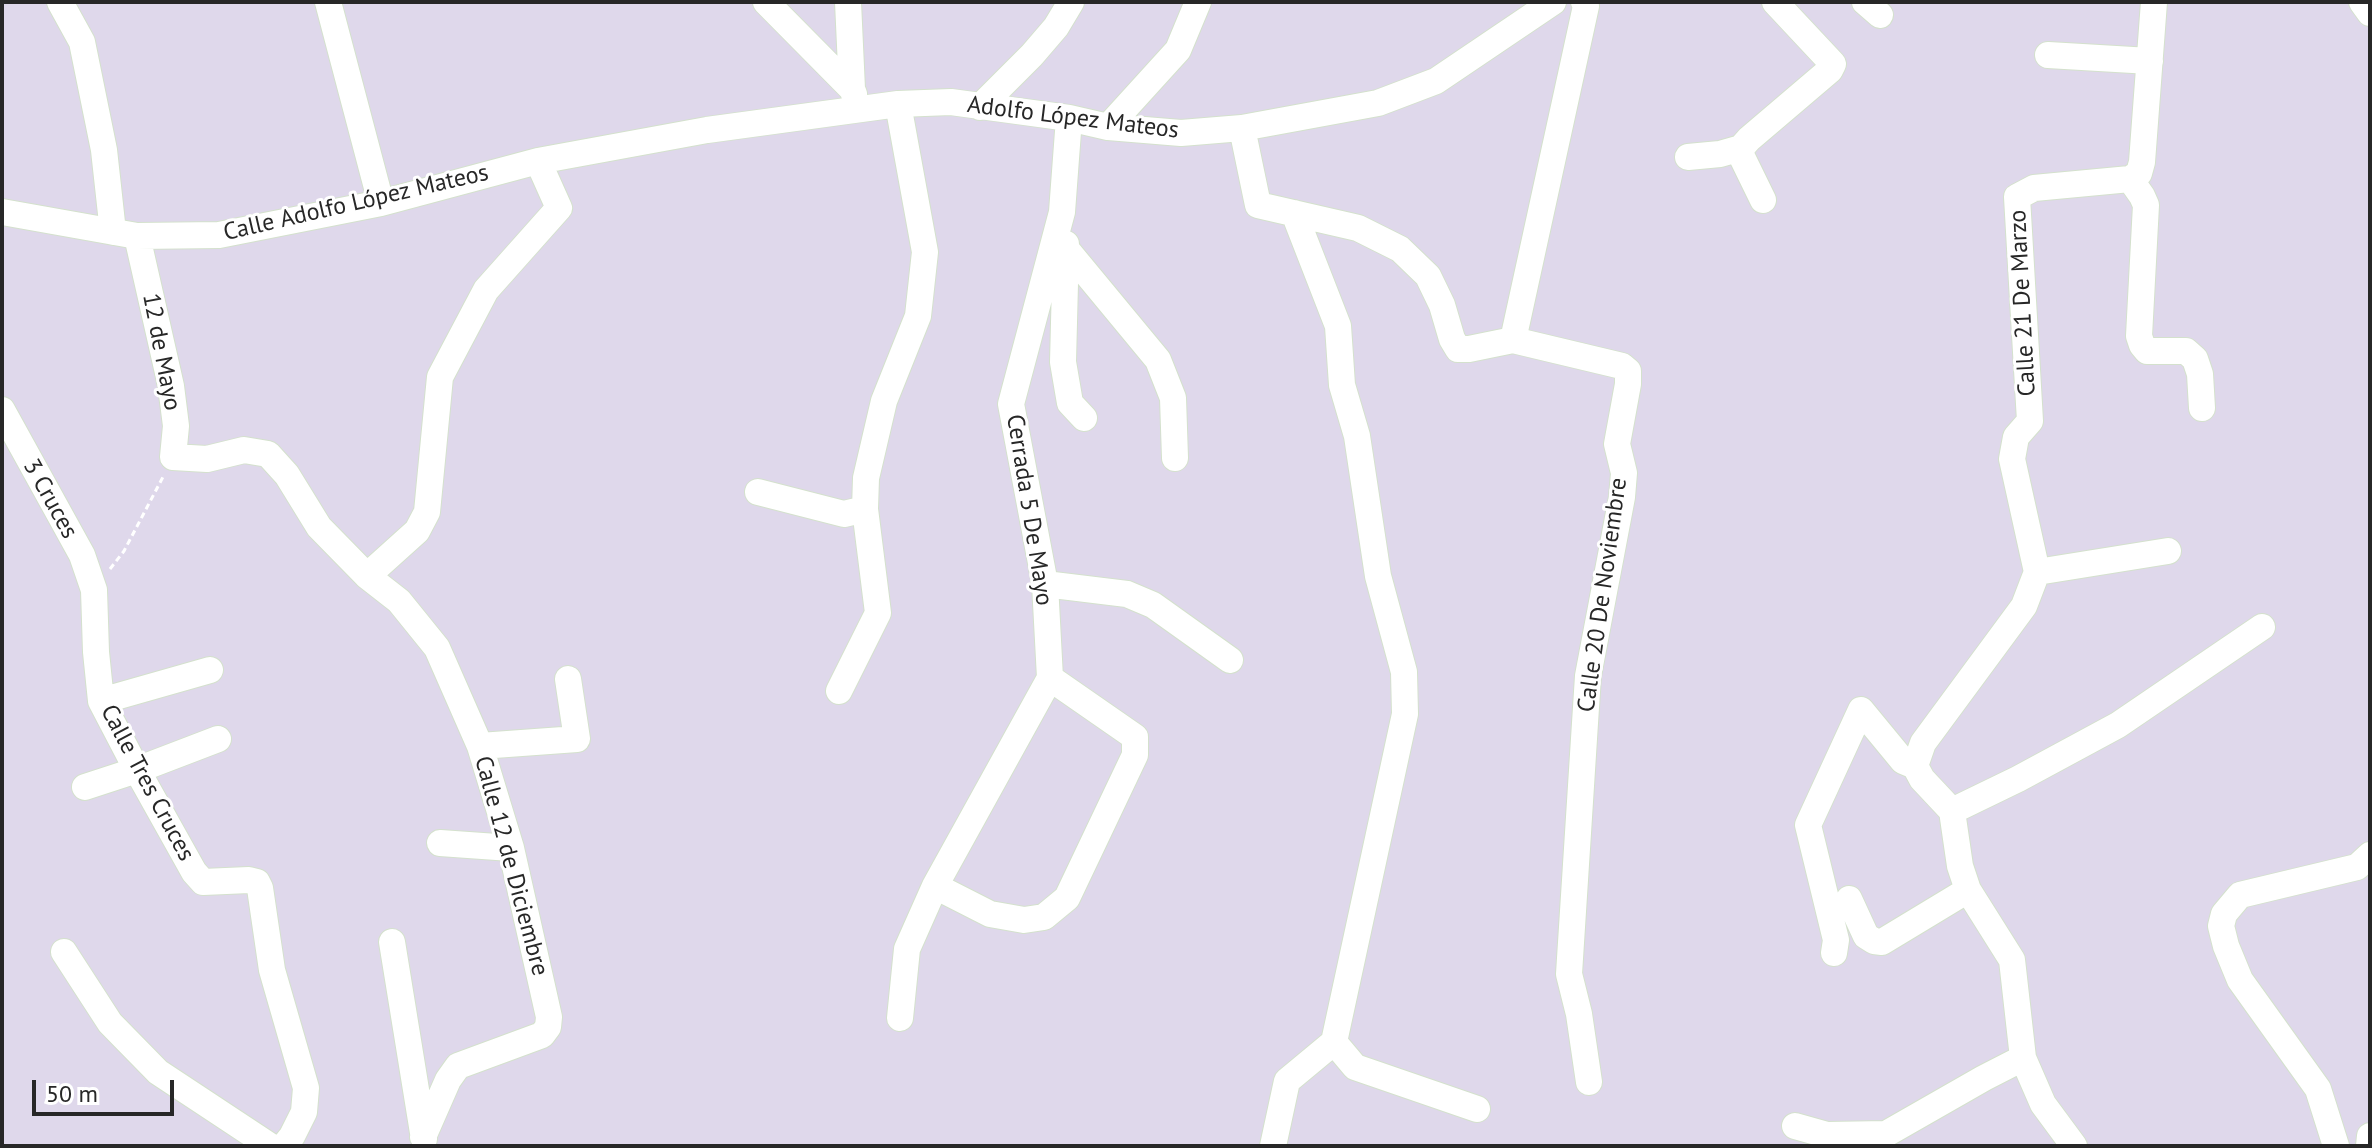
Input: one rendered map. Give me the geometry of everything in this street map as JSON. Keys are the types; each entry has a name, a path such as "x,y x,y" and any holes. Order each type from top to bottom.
{"street":[{"name":"12 de Mayo","path":"60,2 82,42 125,234 171,386 176,426 173,457"},
{"path":"328,2 381,203"},
{"path":"766,2 856,99"},
{"path":"848,2 856,99"},
{"path":"980,107 1032,55 1056,14 1071,2"},
{"path":"1108,127 1178,50 1198,2"},
{"name":"Adolfo López Mateos","path":"707,130 856,99 898,104 951,102 1069,118 1108,127 1181,133 1242,128 1378,103 1436,81 1553,2"},
{"path":"1513,340 1586,6 1584,2"},
{"path":"1688,157 1741,148 1830,70 1833,64 1775,2"},
{"path":"2154,2 2142,162 2139,173 2130,179 2146,205 2139,336 2147,351 2186,351 2195,359 2200,374 2202,408"},
{"path":"2362,2 2370,13"},
{"path":"2048,55 2150,61"},
{"path":"839,691 878,613 865,509 866,478 884,401 918,316 925,252 898,104"},
{"name":"Cerrada 5 De Mayo","path":"1050,678 1045,584 1011,404 1062,212 1069,118"},
{"name":"Calle 20 De Noviembre","path":"1242,128 1258,205 1358,228 1400,249 1428,276 1458,349 1513,340 1622,366 1628,371 1617,444 1624,473 1622,497 1588,676 1569,974 1579,1014 1589,1082"},
{"name":"Calle Adolfo López Mateos","path":"2,212 125,234 219,235 381,203 538,161 707,130"},
{"path":"1741,148 1742,157 1763,200"},
{"path":"367,576 417,531 427,512 440,377 486,290 559,208 538,161"},
{"name":"Calle 21 De Marzo","path":"2037,572 2012,459 2016,437 2030,421 2017,197 2034,188 2130,179"},
{"path":"1062,212 1067,250 1063,362 1070,403 1084,418"},
{"path":"1273,1146 1287,1081 1334,1042 1405,714 1404,672 1378,576 1357,436 1342,385 1338,326 1294,213"},
{"path":"1067,250 1158,360 1173,398 1175,458"},
{"name":"3 Cruces","path":"2,410 82,555 94,590"},
{"name":"Calle 12 de Diciembre","path":"173,457 207,459 244,450 268,454 287,475 319,527 367,576 399,601 437,648 480,746 511,848 549,1017 548,1027 542,1035 458,1066 448,1080 424,1142"},
{"path":"758,492 844,514 865,509"},
{"path":"1915,766 1923,743 2024,606 2037,572 2168,551"},
{"path":"1045,584 1127,594 1153,605 1230,660"},
{"name":"Calle Tres Cruces","path":"94,590 101,701 137,770 194,872 203,882 249,880 257,882 260,888 272,970 306,1088 304,1112 284,1146"},
{"path":"1952,811 2118,725 2262,627"},
{"path":"101,701 210,670"},
{"path":"900,1018 907,949 935,886 1050,678 1135,737 1135,755 1067,898 1044,917 1024,920 990,914 935,886"},
{"path":"480,746 577,739 568,679"},
{"path":"1834,953 1836,940 1808,825 1861,710 1903,761 1915,766 1922,779 1952,811 1960,866 1968,890 2012,960 2023,1058 2043,1104 2074,1146"},
{"path":"85,787 218,739"},
{"name":"Calle 12 de Diciembre","path":"440,843 511,848"},
{"path":"2336,1146 2318,1089 2240,980 2221,926 2224,914 2240,895 2357,867 2370,855"},
{"path":"1849,899 1866,936 1882,942 1968,890"},
{"path":"392,942 424,1142"},
{"path":"64,952 110,1023 158,1072 270,1146"},
{"path":"1334,1042 1355,1067 1477,1109"},
{"path":"1795,1126 1827,1135 1886,1134 2023,1058"},
{"path":"2369,1146 2370,1136"}],"path":[{"path":"94,590 124,551 173,457"}]}
